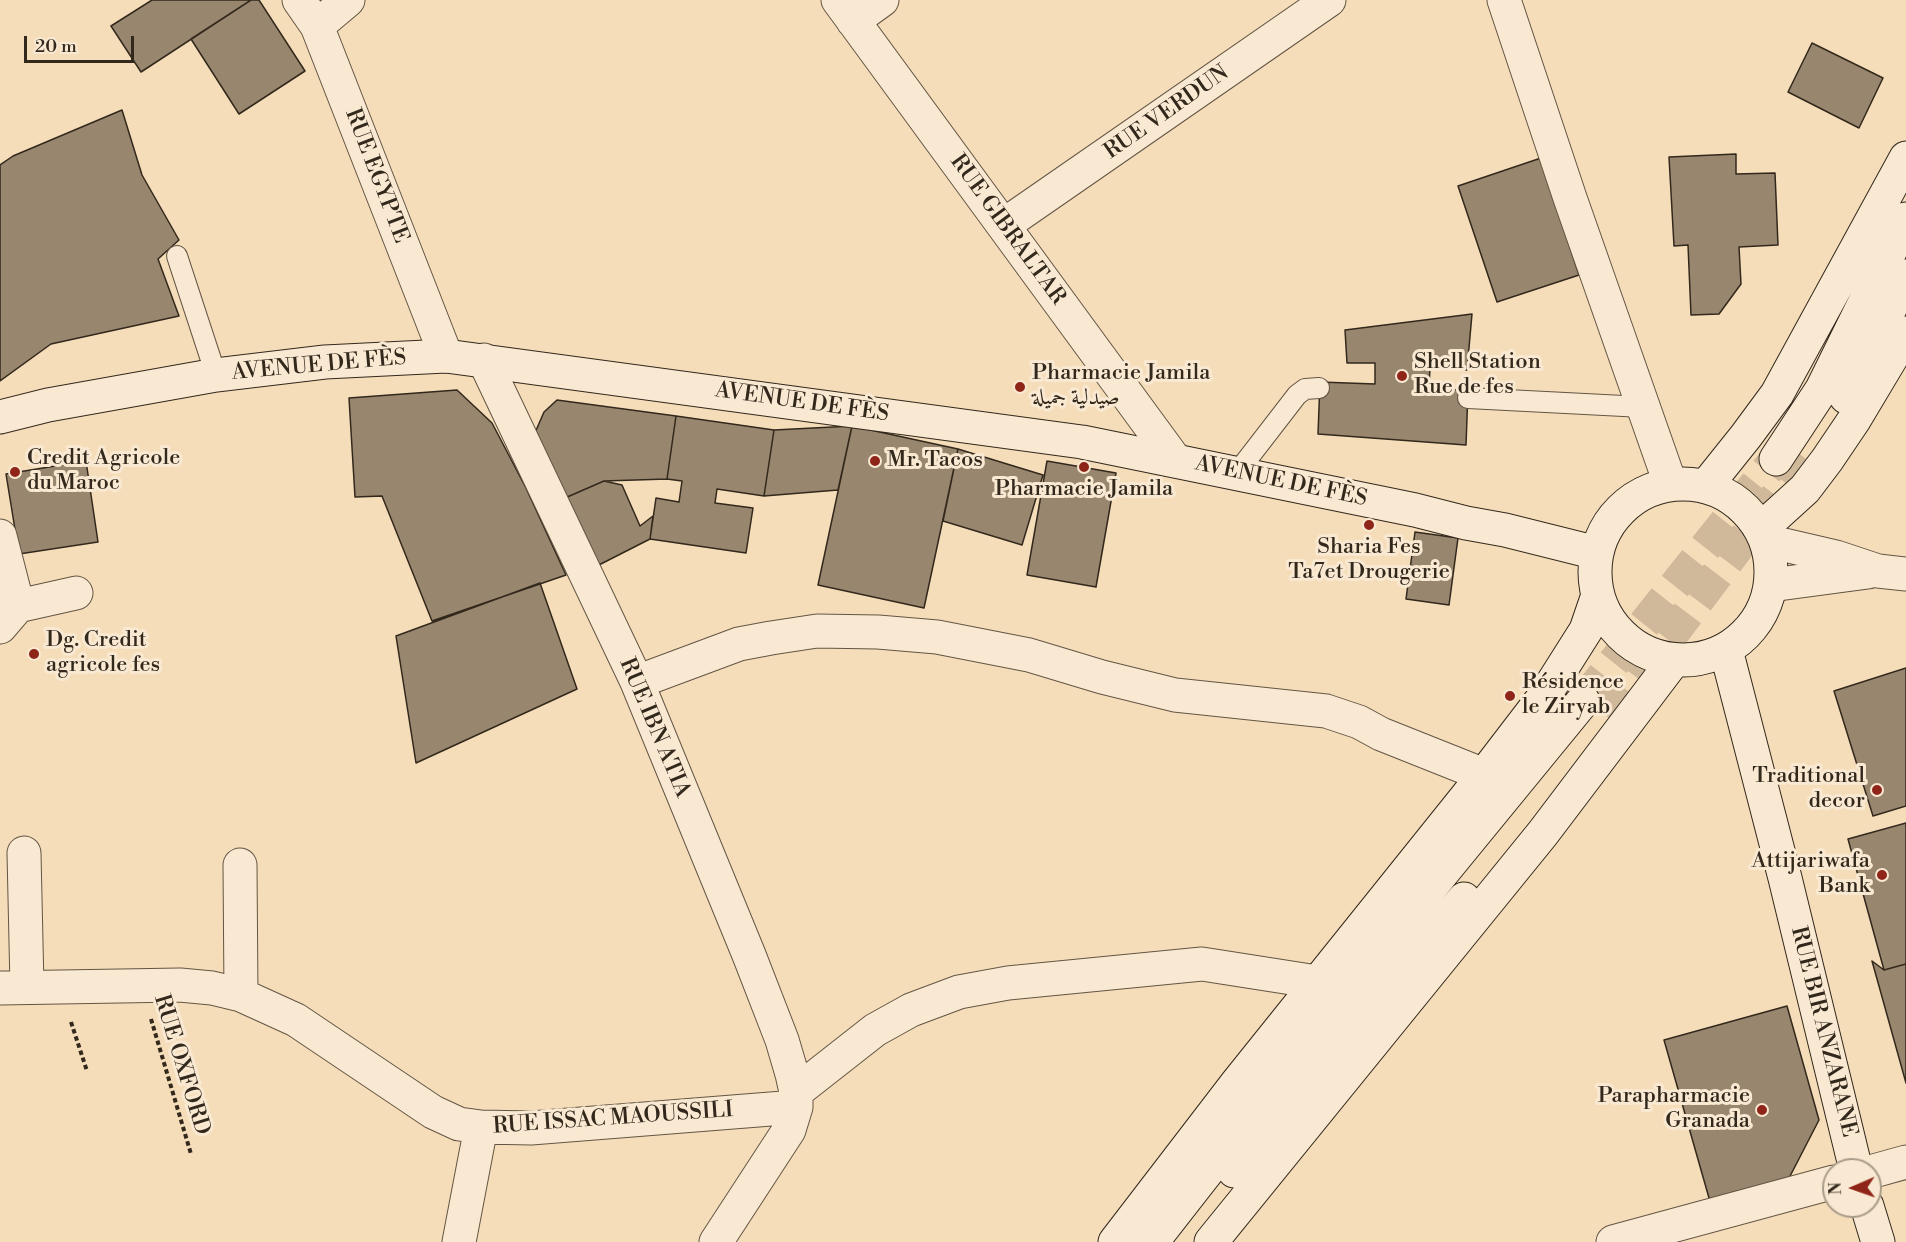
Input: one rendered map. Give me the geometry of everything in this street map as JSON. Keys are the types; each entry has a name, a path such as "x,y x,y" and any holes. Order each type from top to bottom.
{"street":[{"name":"RUE EGYPTE","path":"299,0 317,26 446,356"},
{"path":"317,26 348,0"},
{"path":"846,11 882,0"},
{"name":"RUE VERDUN","path":"1004,225 1329,0"},
{"path":"1504,0 1670,483"},
{"name":"RUE GIBRALTAR","path":"846,11 1175,460"},
{"path":"1706,486 1777,394 1906,158"},
{"path":"1906,219 1790,458 1843,404 1906,276"},
{"path":"1764,535 1805,489 1827,460 1906,333"},
{"name":"AVENUE DE FÈS","path":"0,417 48,405 216,375 325,362 446,356 1082,442 1415,510 1466,524 1505,530 1597,553"},
{"name":"RUE IBN ATIA","path":"484,360 637,682 782,1040 796,1099"},
{"path":"1670,483 1706,486 1729,495 1748,510 1764,535 1772,562 1771,585 1763,611 1748,634 1726,650 1700,660 1674,660 1648,654 1625,639 1608,620 1598,595 1594,574 1597,553 1606,527 1623,507 1645,492 1670,483"},
{"path":"1764,535 1892,573"},
{"path":"0,536 9,617 76,593"},
{"path":"1771,585 1892,573"},
{"path":"1115,1242 1317,982 1543,698 1586,630 1598,595"},
{"path":"637,682 739,644 817,631 878,632 937,638 1029,655 1102,678 1175,695 1326,711 1359,722 1381,734 1484,775"},
{"name":"RUE BIR ANZARANE","path":"1726,650 1785,878 1853,1158"},
{"path":"1211,1242 1543,833 1674,660"},
{"path":"1152,1242 1384,945 1582,701"},
{"path":"1176,1242 1396,971 1446,920 1562,781 1601,729"},
{"path":"14,988 24,853"},
{"path":"240,865 241,994"},
{"path":"716,1242 785,1138 796,1099 875,1030 911,1010 959,992 1008,983 1202,964 1317,982"},
{"name":"RUE ISSAC MAOUSSILI","path":"14,988 140,985 212,988 241,994 296,1020 433,1112 459,1124 531,1128 796,1099"},
{"path":"459,1242 481,1127"},
{"path":"1882,1169 1906,1162"},
{"path":"1613,1242 1822,1185"},
{"path":"1871,1218 1878,1242"}],"lane":[{"path":"177,256 216,375"},
{"path":"1236,474 1297,396 1305,389 1319,388"},
{"path":"1468,398 1643,406"}],"path":[{"name":"RUE OXFORD","path":"140,985 191,1154"},
{"path":"61,987 87,1071"}],"building":[{"path":"152,0 251,0 141,72 111,26"},
{"path":"251,0 259,0 305,71 239,114 191,39"},
{"path":"1812,43 1883,78 1859,128 1788,92"},
{"path":"122,110 142,175 179,240 158,259 179,316 51,344 0,381 0,165 13,156"},
{"path":"1736,154 1736,174 1775,173 1778,245 1739,247 1741,284 1719,314 1691,315 1688,245 1674,246 1669,157"},
{"path":"1541,158 1579,275 1497,302 1458,186"},
{"name":"Shell Station Rue de fes","path":"1472,314 1467,370 1430,368 1429,387 1468,391 1466,445 1318,434 1320,382 1375,384 1375,363 1347,363 1345,330"},
{"path":"457,390 492,423 526,488 566,575 432,621 382,496 355,497 349,398"},
{"path":"557,400 676,416 667,479 604,481 558,501 534,435 544,412"},
{"path":"676,416 774,430 764,496 717,489 715,503 753,508 746,553 650,539 656,498 679,502 682,481 667,479"},
{"path":"852,426 958,449 924,608 818,585"},
{"path":"852,426 838,490 764,496 774,430"},
{"path":"958,449 1043,475 1022,545 943,521"},
{"path":"86,461 98,542 19,554 6,474"},
{"path":"1047,461 1116,473 1096,587 1027,575"},
{"path":"604,481 622,485 640,526 653,516 650,539 591,569 558,501"},
{"path":"1415,532 1458,538 1449,605 1406,599"},
{"path":"540,583 577,689 416,763 396,636"},
{"path":"1906,668 1906,806 1873,816 1834,691"},
{"path":"1906,823 1906,964 1884,970 1848,839"},
{"path":"1872,961 1884,970 1906,964 1906,1083"},
{"path":"1787,1006 1819,1120 1786,1184 1711,1205 1664,1040"}],"tunnel":[{"path":"1609,718 1805,458"},
{"path":"1583,701 1776,459"}],"place":[{"name":"Shell Station Rue de fes","path":"1402,376"},
{"name":"Pharmacie Jamila صيدلية جميلة","path":"1020,387"},
{"name":"Mr. Tacos","path":"875,461"},
{"name":"Pharmacie Jamila","path":"1084,467"},
{"name":"Credit Agricole du Maroc","path":"15,472"},
{"name":"Sharia Fes Ta7et Drougerie","path":"1369,525"},
{"name":"Dg. Credit agricole fes","path":"34,654"},
{"name":"Résidence le Ziryab","path":"1510,696"},
{"name":"Traditional decor","path":"1877,790"},
{"name":"Attijariwafa Bank","path":"1882,875"},
{"name":"Parapharmacie Granada","path":"1762,1110"}]}
